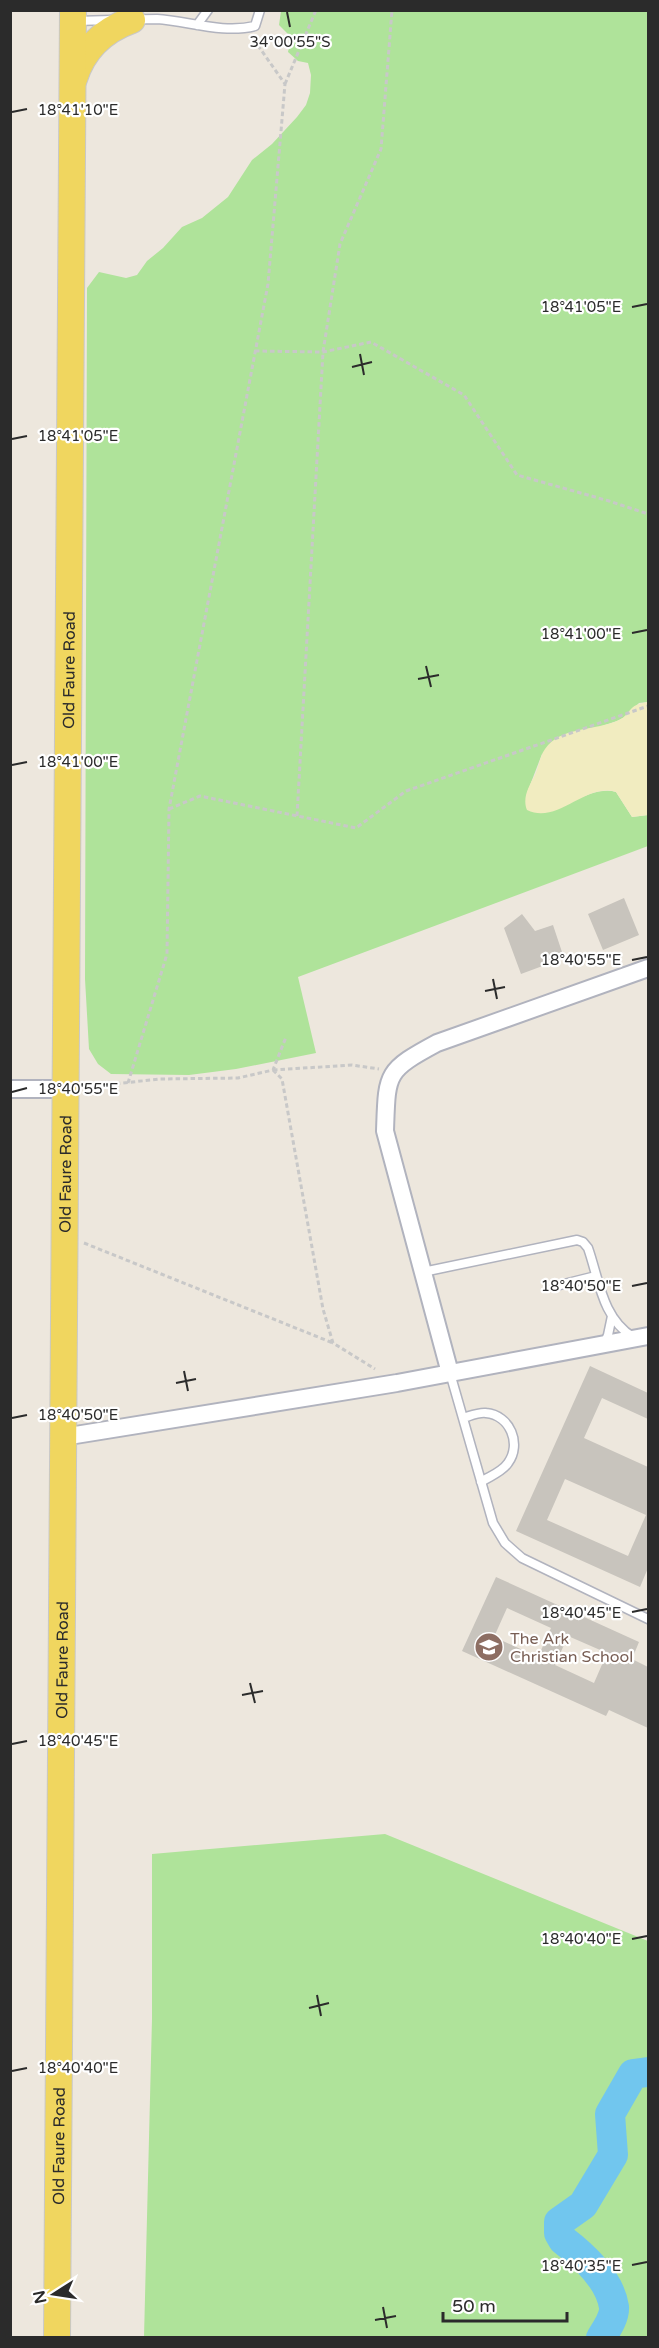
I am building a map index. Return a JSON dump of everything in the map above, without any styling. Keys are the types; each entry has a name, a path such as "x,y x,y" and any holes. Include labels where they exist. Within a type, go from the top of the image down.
{"main road":[{"name":"Old Faure Road","path":"57,2337 73,16"},
{"path":"72,90 75,76 88,50 108,31 116,17"}],"street":[{"path":"450,1373 386,1131 387,1092 393,1072 406,1059 437,1043 648,968"},
{"path":"10,1089 66,1089"},
{"path":"63,1437 397,1383 642,1337"}],"lane":[{"path":"197,25 208,10"},
{"path":"73,16 157,19 197,25 246,28 255,26 260,10"},
{"path":"423,1272 577,1240 583,1242 588,1248 612,1316 627,1333 642,1337"},
{"path":"556,1286 596,1276"},
{"path":"604,1344 612,1316"},
{"path":"450,1373 498,1534 513,1551 648,1619"},
{"path":"463,1418 482,1412 496,1415 506,1423 513,1434 514,1448 509,1462 504,1468 481,1482"}],"path":[{"path":"128,1083 167,954 169,808 268,284 285,84 316,10"},
{"path":"297,816 323,352 340,244 381,149 392,10"},
{"path":"246,28 285,84"},
{"path":"255,351 323,352 371,342 464,395 517,475 648,514"},
{"path":"169,808 200,796 356,828 406,791 648,706"},
{"path":"273,1070 286,1037"},
{"path":"66,1089 160,1079 238,1078 273,1070 352,1065 393,1072"},
{"path":"273,1070 282,1079 323,1309 333,1343"},
{"path":"65,1236 333,1343 397,1383"}],"green space":[{"path":"281,11 648,11 648,702 639,703 625,717 617,721 542,754 527,793 538,813 598,792 616,792 632,817 648,815 648,846 298,977 316,1053 236,1069 189,1075 111,1074 98,1064 89,1049 85,979 87,288 99,272 126,278 137,275 147,261 163,248 182,227 202,218 228,197 252,160 272,144 306,105 310,93 311,75 308,63 298,61 288,52 291,37 279,25"},
{"path":"385,1834 648,1941 648,2337 144,2337 152,2019 152,1854"}],"sand":[{"path":"648,702 648,815 632,817 616,792 605,791 583,797 550,812 538,813 527,810 525,801 527,792 543,752 552,742 569,733 619,720 636,705"}],"building":[{"path":"624,898 639,935 603,950 588,914"},
{"path":"522,914 535,931 553,925 564,958 521,974 504,928"},
{"path":"590,1366 648,1393 648,1419 602,1398 584,1438 648,1467 648,1568 640,1587 516,1531","holes":["565,1479 646,1515 628,1556 547,1520"]},
{"name":"The Ark Christian School","path":"496,1577 639,1642 632,1659 648,1667 648,1728 609,1710 606,1716 462,1651","holes":["507,1608 551,1628 538,1657 494,1637","568,1636 607,1653 594,1683 555,1665"]}],"waterway":[{"path":"601,2338 613,2315 612,2297 595,2269 563,2240 559,2233 559,2222 583,2205 613,2155 610,2114 633,2074 648,2072"}],"place":[{"name":"The Ark Christian School","path":"489,1647"}]}
